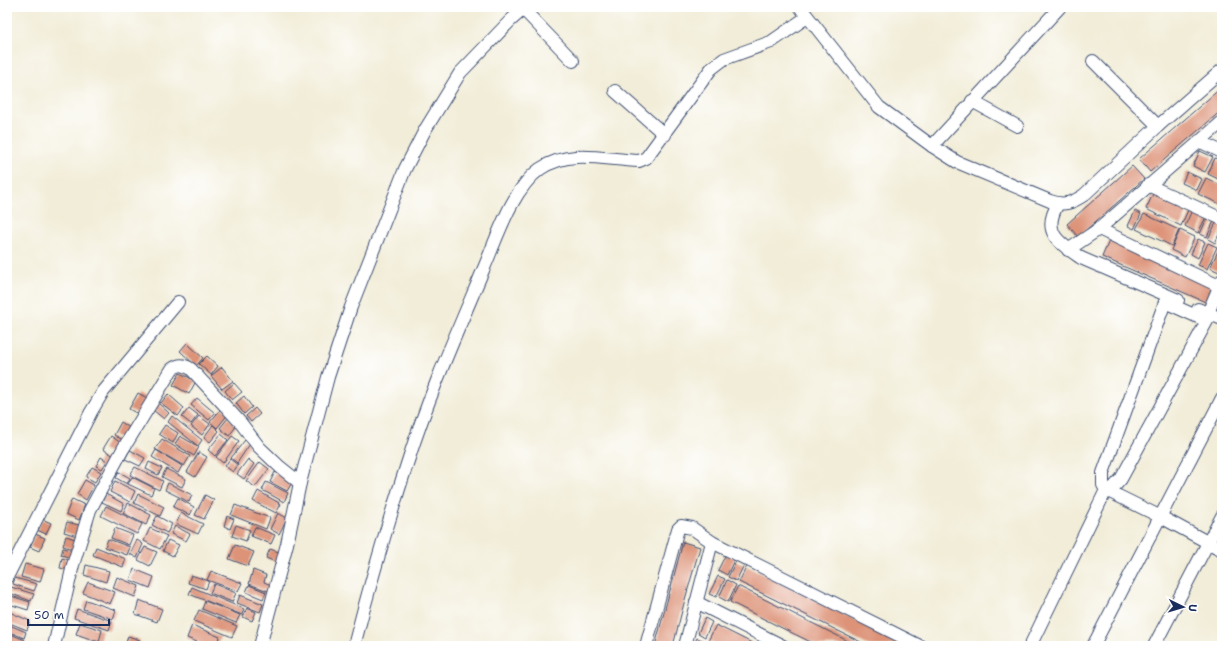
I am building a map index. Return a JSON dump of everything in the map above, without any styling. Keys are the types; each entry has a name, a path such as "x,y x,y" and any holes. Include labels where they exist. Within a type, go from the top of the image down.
{"street":[{"path":"800,7 879,107 932,146 957,162 1058,204 1070,203 1084,195 1158,126 1222,70"},
{"path":"932,146 1060,7"},
{"path":"260,646 287,544 300,482 328,377 351,306 405,169 425,130 460,73 474,56 525,8 573,61"},
{"path":"354,646 408,461 423,420 451,346 502,227 518,193 524,184 539,170 567,157 579,155 642,160 649,155 665,135 711,69 719,62 771,42 807,17"},
{"path":"1093,61 1158,126"},
{"path":"615,91 665,135"},
{"path":"972,101 1017,126"},
{"path":"1068,250 1099,229 1222,122"},
{"path":"1199,141 1222,152"},
{"path":"1148,185 1222,218"},
{"path":"1058,204 1051,220 1051,230 1055,238 1068,250 1081,258 1222,319"},
{"path":"1099,229 1221,283 1208,313"},
{"path":"7,577 91,412 104,392 178,302"},
{"path":"1030,646 1106,490 1113,488 1121,479 1207,321 1165,302 1103,473 1103,485 1106,490 1161,517 1222,550"},
{"path":"54,646 82,532 90,510 123,449 172,369 176,366 184,365 191,369 240,422 259,447 280,467 300,482"},
{"path":"1093,646 1222,398"},
{"path":"1154,646 1222,516"},
{"path":"646,646 679,527 686,526 692,528 712,542 920,646"},
{"path":"685,646 712,542"},
{"path":"696,602 783,646"}],"building":[{"path":"1222,87 1222,110 1150,172 1139,159"},
{"path":"1200,151 1213,157 1205,172 1193,166"},
{"path":"1215,158 1222,162 1222,181 1208,174"},
{"path":"1132,166 1144,179 1078,237 1067,224"},
{"path":"1187,172 1202,179 1197,190 1182,183"},
{"path":"1206,178 1222,186 1222,205 1198,194"},
{"path":"1153,194 1188,210 1181,226 1146,209"},
{"path":"1192,210 1206,217 1198,233 1185,226"},
{"path":"1135,211 1141,214 1134,229 1128,226"},
{"path":"1144,214 1179,230 1172,246 1136,229"},
{"path":"1207,218 1214,221 1207,237 1200,234"},
{"path":"1217,221 1222,223 1222,228 1215,243 1208,239"},
{"path":"1180,230 1195,237 1185,257 1171,250"},
{"path":"1198,239 1205,242 1198,258 1191,254"},
{"path":"1109,241 1217,288 1210,304 1102,257"},
{"path":"1208,243 1217,247 1207,269 1198,265"},
{"path":"1219,249 1222,250 1222,266 1219,272 1210,268"},
{"path":"187,343 203,358 196,366 180,351"},
{"path":"207,356 218,366 211,375 199,364"},
{"path":"222,367 233,381 222,389 211,376"},
{"path":"180,373 196,381 189,394 173,385"},
{"path":"234,383 242,392 232,400 225,391"},
{"path":"138,393 147,398 138,414 129,409"},
{"path":"168,394 184,408 178,416 161,403"},
{"path":"244,396 252,407 244,414 236,403"},
{"path":"197,398 215,413 209,420 191,405"},
{"path":"158,403 169,413 164,419 153,410"},
{"path":"189,408 198,415 191,424 182,417"},
{"path":"222,408 229,413 217,428 210,422"},
{"path":"255,408 260,414 251,422 246,416"},
{"path":"172,416 202,440 198,446 168,422"},
{"path":"199,416 210,424 202,435 191,426"},
{"path":"228,418 237,425 229,436 220,428"},
{"path":"121,422 130,428 123,440 114,435"},
{"path":"165,425 178,433 173,443 159,434"},
{"path":"213,425 219,431 210,442 204,437"},
{"path":"221,434 228,440 215,456 208,450"},
{"path":"111,436 121,443 114,456 103,449"},
{"path":"180,436 199,447 194,456 175,444"},
{"path":"232,436 239,441 223,463 216,457"},
{"path":"162,439 190,456 184,466 155,449"},
{"path":"245,440 250,444 237,463 231,458"},
{"path":"130,450 145,458 140,466 125,459"},
{"path":"156,450 182,466 178,473 152,457"},
{"path":"199,452 207,457 195,477 187,472"},
{"path":"101,457 107,461 102,469 96,466"},
{"path":"230,459 238,465 233,472 225,466"},
{"path":"248,459 254,464 244,479 237,474"},
{"path":"149,462 162,468 158,475 146,469"},
{"path":"260,462 269,469 255,487 246,481"},
{"path":"92,467 101,472 95,482 86,477"},
{"path":"135,467 163,481 159,490 130,475"},
{"path":"166,469 186,479 182,487 162,477"},
{"path":"119,472 130,478 127,484 116,478"},
{"path":"275,472 293,481 287,491 270,482"},
{"path":"132,477 154,488 151,495 128,484"},
{"path":"85,480 94,485 86,500 77,494"},
{"path":"115,481 135,491 130,502 110,492"},
{"path":"266,482 288,493 284,502 262,490"},
{"path":"168,483 192,495 189,502 165,490"},
{"path":"258,491 281,504 276,513 253,501"},
{"path":"106,494 124,504 121,511 102,502"},
{"path":"138,494 164,507 160,516 134,503"},
{"path":"205,495 214,500 204,519 195,515"},
{"path":"178,498 194,507 190,515 173,507"},
{"path":"72,499 85,505 79,520 66,514"},
{"path":"128,503 151,515 146,525 123,513"},
{"path":"235,505 270,518 266,529 231,515"},
{"path":"106,506 142,524 137,534 101,516"},
{"path":"181,513 203,524 198,534 176,524"},
{"path":"278,513 287,518 279,534 270,529"},
{"path":"157,516 172,524 167,533 152,525"},
{"path":"227,516 234,519 230,529 224,526"},
{"path":"42,519 51,523 46,534 37,530"},
{"path":"67,522 79,525 77,536 64,532"},
{"path":"236,525 250,530 246,541 232,536"},
{"path":"175,526 190,534 186,541 171,534"},
{"path":"255,527 275,535 271,544 251,536"},
{"path":"115,528 133,535 129,545 111,538"},
{"path":"150,528 167,536 160,549 144,541"},
{"path":"35,534 45,538 39,551 30,547"},
{"path":"66,536 78,540 75,550 63,546"},
{"path":"108,539 130,547 127,555 105,547"},
{"path":"137,540 143,544 137,558 130,554"},
{"path":"168,540 179,545 173,556 163,551"},
{"path":"683,542 700,547 673,646 655,646"},
{"path":"235,545 254,552 248,566 229,559"},
{"path":"96,547 126,559 123,567 93,555"},
{"path":"145,547 157,552 150,566 138,560"},
{"path":"63,548 73,551 72,558 61,555"},
{"path":"270,549 282,553 278,563 266,558"},
{"path":"726,554 735,558 727,575 718,570"},
{"path":"62,558 72,561 69,570 60,568"},
{"path":"736,561 744,565 736,581 728,577"},
{"path":"25,564 44,569 40,582 21,577"},
{"path":"86,565 109,571 106,582 84,575"},
{"path":"747,566 908,646 869,646 739,582"},
{"path":"134,569 154,577 150,588 130,580"},
{"path":"253,570 266,575 264,582 271,585 268,591 249,584"},
{"path":"211,571 242,583 238,591 207,580"},
{"path":"191,575 209,581 206,589 188,583"},
{"path":"718,576 725,579 716,597 709,594"},
{"path":"117,577 139,586 135,597 113,588"},
{"path":"15,578 37,584 34,591 13,584"},
{"path":"727,580 736,585 728,602 719,597"},
{"path":"88,582 115,592 110,604 83,593"},
{"path":"214,584 236,593 232,602 210,593"},
{"path":"249,585 266,592 263,599 246,592"},
{"path":"738,586 858,646 819,646 730,602"},
{"path":"11,587 34,594 31,601 9,593"},
{"path":"192,587 244,609 242,615 189,594"},
{"path":"240,595 263,604 260,612 237,603"},
{"path":"11,596 30,602 28,610 9,604"},
{"path":"86,600 116,610 113,619 83,609"},
{"path":"139,600 162,609 157,622 135,614"},
{"path":"205,601 240,615 236,623 202,609"},
{"path":"247,608 256,612 252,621 243,617"},
{"path":"77,609 112,621 109,630 74,618"},
{"path":"199,610 237,626 232,637 194,621"},
{"path":"7,611 30,621 27,630 7,622"},
{"path":"705,618 712,622 705,637 698,633"},
{"path":"80,623 102,630 99,642 76,634"},
{"path":"7,624 26,632 24,638 7,631"},
{"path":"192,625 220,637 217,646 207,646 187,638"},
{"path":"716,625 758,646 717,645 708,641"},
{"path":"8,633 25,640 22,646 17,646 7,642"},
{"path":"128,636 140,640 138,646 125,646"},
{"path":"697,638 706,642 704,646 693,646"}]}
